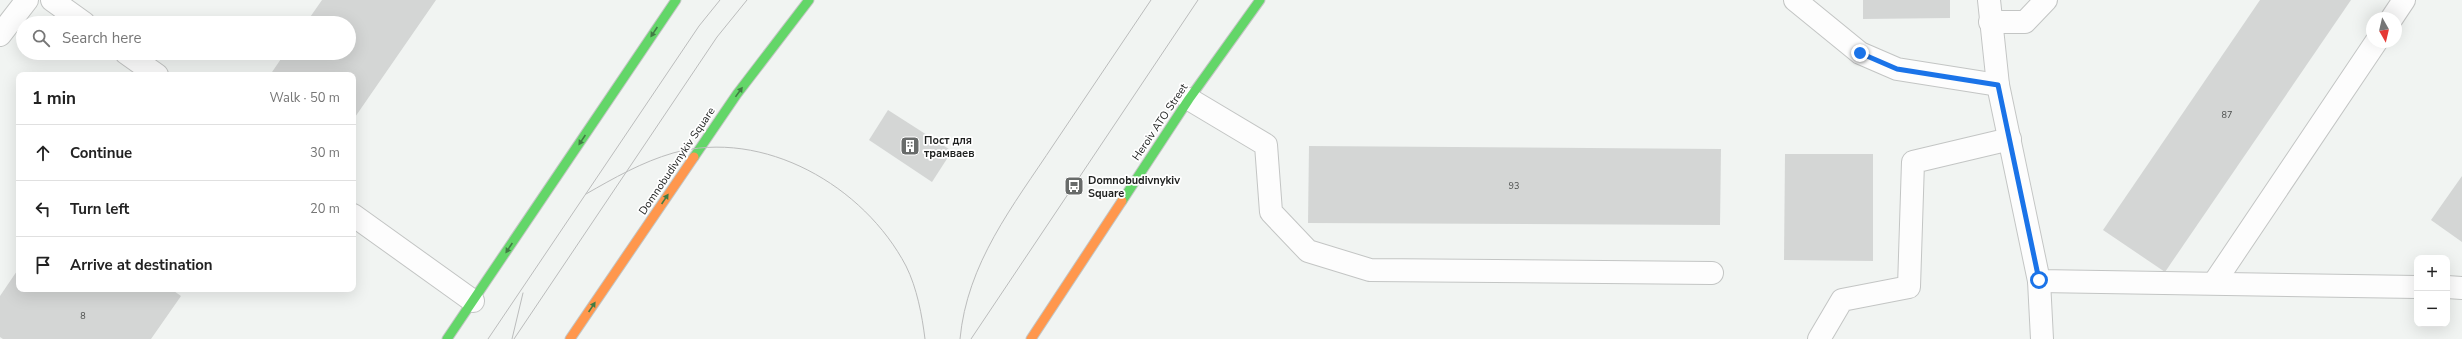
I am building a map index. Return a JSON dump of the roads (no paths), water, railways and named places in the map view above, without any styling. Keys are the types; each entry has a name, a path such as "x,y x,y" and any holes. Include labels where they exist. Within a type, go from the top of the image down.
{"main road":[{"path":"447,339 676,0"},
{"name":"Domnobudivnykiv Square","path":"570,339 737,94 809,0"},
{"name":"Heroiv ATO Street","path":"1031,339 1189,99 1260,0"}],"lane":[{"path":"0,35 27,0"},
{"path":"52,0 74,16"},
{"path":"1794,0 1860,53 1891,66 1998,85"},
{"path":"1989,0 1990,22 1998,85 2039,280 2042,339"},
{"path":"1990,22 2025,22 2046,0"},
{"path":"2396,12 2404,0"},
{"path":"2214,283 2372,48"},
{"path":"136,60 153,72"},
{"path":"1189,99 1266,145 1271,212 1308,251 1370,270 1712,272"},
{"path":"1819,339 1842,300 1909,287 1913,162 2010,139"},
{"path":"356,217 473,301"},
{"path":"2039,280 2414,287"},
{"path":"2450,287 2462,288"}],"tram line":[{"path":"488,339 699,26 720,0"},
{"path":"514,339 717,37 747,0"},
{"path":"960,339 964,311 972,285 994,236 1023,190 1151,0"},
{"path":"971,339 1198,0"},
{"path":"586,194 618,176 650,161 673,153 707,147 742,149 776,157 808,170 838,188 865,211 888,237 910,274 921,311 925,339"},
{"path":"512,339 523,293"}],"place":[{"name":"Пост для трамваев","path":"910,146"},
{"name":"Domnobudivnykiv Square","path":"1074,186"}]}
